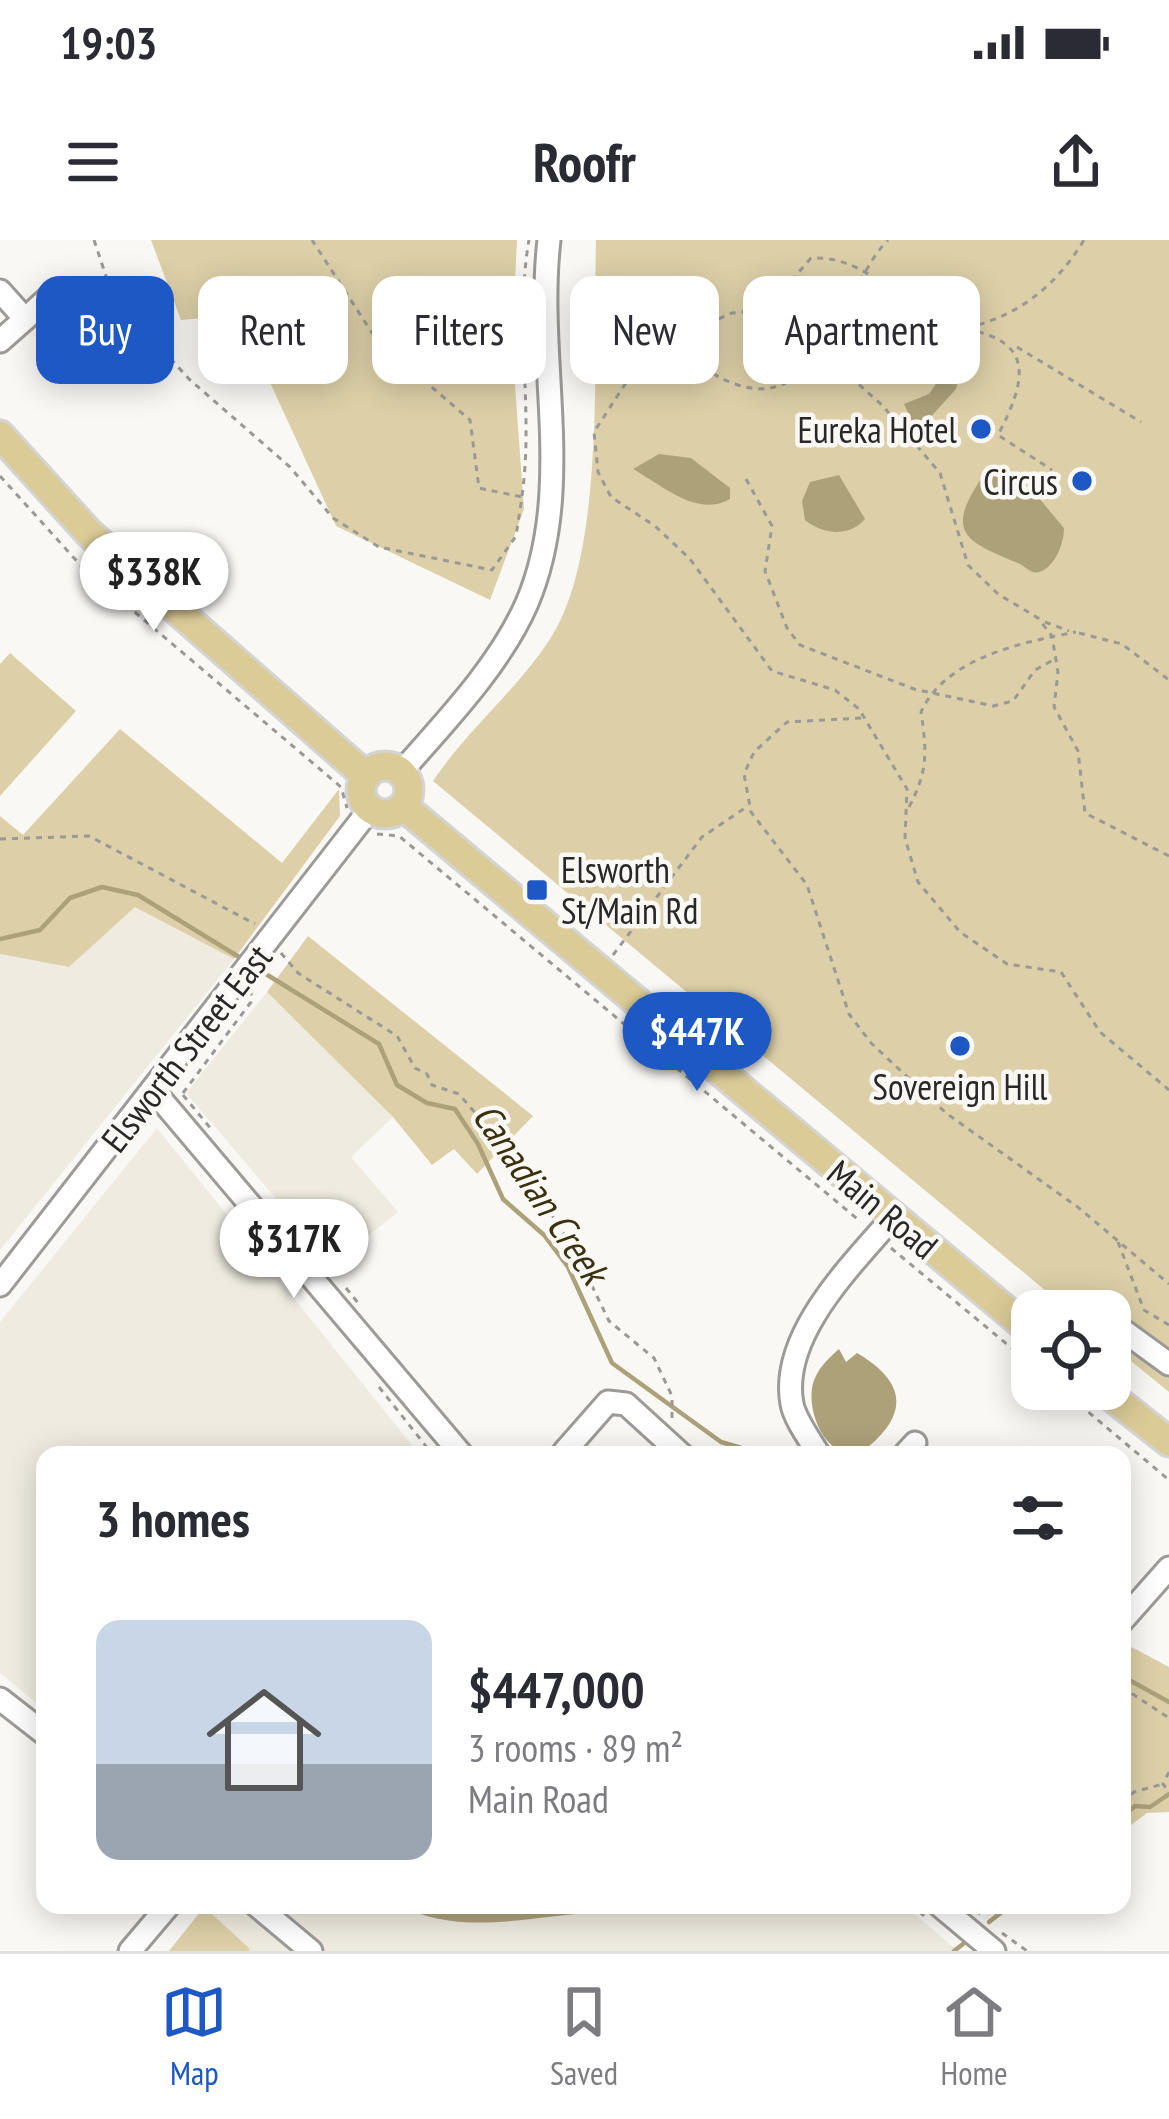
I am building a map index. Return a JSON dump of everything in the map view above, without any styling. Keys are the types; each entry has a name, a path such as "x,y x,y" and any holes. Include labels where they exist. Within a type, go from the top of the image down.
{"main road":[{"path":"0,435 89,533 366,776"},
{"path":"383,766 401,772 410,789 404,806 391,814 366,815 362,796 366,776 383,766"},
{"name":"Main Road","path":"404,806 600,970 885,1227 1011,1317"},
{"path":"1129,1410 1169,1442"}],"street":[{"path":"401,772 501,648 525,606 542,559 550,508 550,240"},
{"path":"0,291 26,319"},
{"path":"0,341 36,309"},
{"name":"Elsworth Street East","path":"0,1285 366,815"},
{"path":"153,1090 454,1446"},
{"path":"814,1446 792,1405 798,1355 814,1312 885,1227"},
{"path":"1131,1336 1169,1364"},
{"path":"568,1446 608,1402 626,1404 672,1446"},
{"path":"1131,1611 1169,1568"},
{"path":"0,1699 36,1727"},
{"path":"130,1951 161,1914"},
{"path":"267,1914 310,1951"},
{"path":"951,1914 994,1951"}],"path":[{"path":"94,240 112,294 189,379 290,466 333,518 379,547 492,570 516,536 527,459 523,350 529,240"},
{"path":"312,240 376,339 470,419 479,488 522,497"},
{"path":"860,276 888,240"},
{"path":"980,321 1037,297 1058,280 1084,240"},
{"path":"792,276 813,257 863,268 874,276"},
{"path":"797,271 797,276"},
{"path":"980,332 1005,339 1142,422"},
{"path":"1005,339 1017,352 1019,371 998,435 1052,470"},
{"path":"719,375 748,388 772,384"},
{"path":"626,384 594,432 598,472 611,497 655,526 709,580 772,671 836,690 865,718 904,783 905,838 918,882 960,932 1007,964 1061,972 1100,1032 1169,1090"},
{"path":"856,384 924,449 949,490 957,542 968,565 998,594 1038,618 1122,644 1169,680"},
{"path":"0,476 84,569 341,787 348,808 366,815 382,838 399,836 885,1227 1011,1345"},
{"path":"746,479 772,526 765,572 795,641 898,684 1004,706 1018,696 1035,670 1057,658"},
{"path":"1038,618 1053,639 1057,658 1054,707 1078,751 1084,813 1169,856"},
{"path":"908,809 927,770 930,747 922,712 935,692 990,654 1076,632"},
{"path":"865,718 782,724 746,766 748,807 804,878 836,982 861,1031 963,1126 1118,1240 1169,1284"},
{"path":"600,970 702,837 748,807"},
{"path":"0,838 89,836 258,926 290,967 398,1036 415,1068 428,1074 432,1085 459,1094 506,1145 577,1255 609,1321 654,1358 672,1396 672,1425"},
{"path":"172,1108 253,1000 254,993 240,980"},
{"path":"1118,1240 1144,1310 1169,1325"},
{"path":"369,1374 426,1446"},
{"path":"1086,1410 1129,1446"},
{"path":"1131,1448 1169,1480"},
{"path":"1131,1693 1169,1718"},
{"path":"1131,1794 1167,1788 1169,1772"}],"shaded area":[{"path":"151,240 517,240 515,276 372,276 372,384 515,384 524,509 490,600 336,526 271,384 348,384 348,276 198,276 198,319 181,320 174,301 174,276 164,276"},
{"name":"Sovereign Hill","path":"596,240 1169,240 1169,1392 1131,1361 1131,1290 1045,1290 433,781 537,658 568,602 589,503 595,384 719,384 719,276 596,276"},
{"path":"936,384 957,384 927,421 912,421 904,404 929,394"},
{"path":"659,454 691,458 730,488 730,499 718,504 692,502 633,469"},
{"path":"999,474 1038,497 1064,528 1056,557 1040,572 985,548 966,533 963,523 971,495 983,476"},
{"path":"839,475 865,519 852,529 828,531 805,520 802,501 810,482"},
{"path":"10,653 76,711 0,796 0,664"},
{"path":"120,729 282,863 339,789 340,816 234,959 135,907 69,967 0,954 0,816 23,835"},
{"path":"135,906 234,959 0,1250 0,954 69,967"},
{"path":"308,936 533,1116 477,1174 454,1149 432,1165 393,1117 267,992"},
{"path":"267,992 393,1117 351,1157 398,1212 332,1264 186,1093"},
{"path":"157,1128 413,1446 36,1446 36,1703 0,1673 0,1322"},
{"path":"839,1349 846,1362 857,1353 890,1382 895,1393 894,1416 868,1446 834,1446 823,1435 812,1399 822,1366"},
{"path":"1131,1647 1169,1667 1169,1812 1147,1813 1131,1825"},
{"path":"198,1914 212,1914 250,1951 169,1951"},
{"path":"211,1914 915,1914 958,1951 250,1951"},
{"path":"421,1914 580,1914 473,1923"}],"waterway":[{"name":"Canadian Creek","path":"0,939 40,930 70,898 102,887 138,895 239,957"},
{"name":"Canadian Creek","path":"261,971 379,1044 397,1085 427,1103 455,1109 478,1144 503,1199 544,1235 568,1267 612,1363 721,1442 735,1446"},
{"name":"Canadian Creek","path":"1131,1681 1169,1702"},
{"path":"1131,1809 1150,1807 1169,1794"},
{"path":"989,1922 999,1914"},
{"path":"954,1951 963,1944"}],"place":[{"name":"Eureka Hotel","path":"981,429"},
{"name":"Circus","path":"1082,481"},
{"name":"Elsworth St/Main Rd","path":"537,890"},
{"name":"Sovereign Hill","path":"960,1046"}]}
